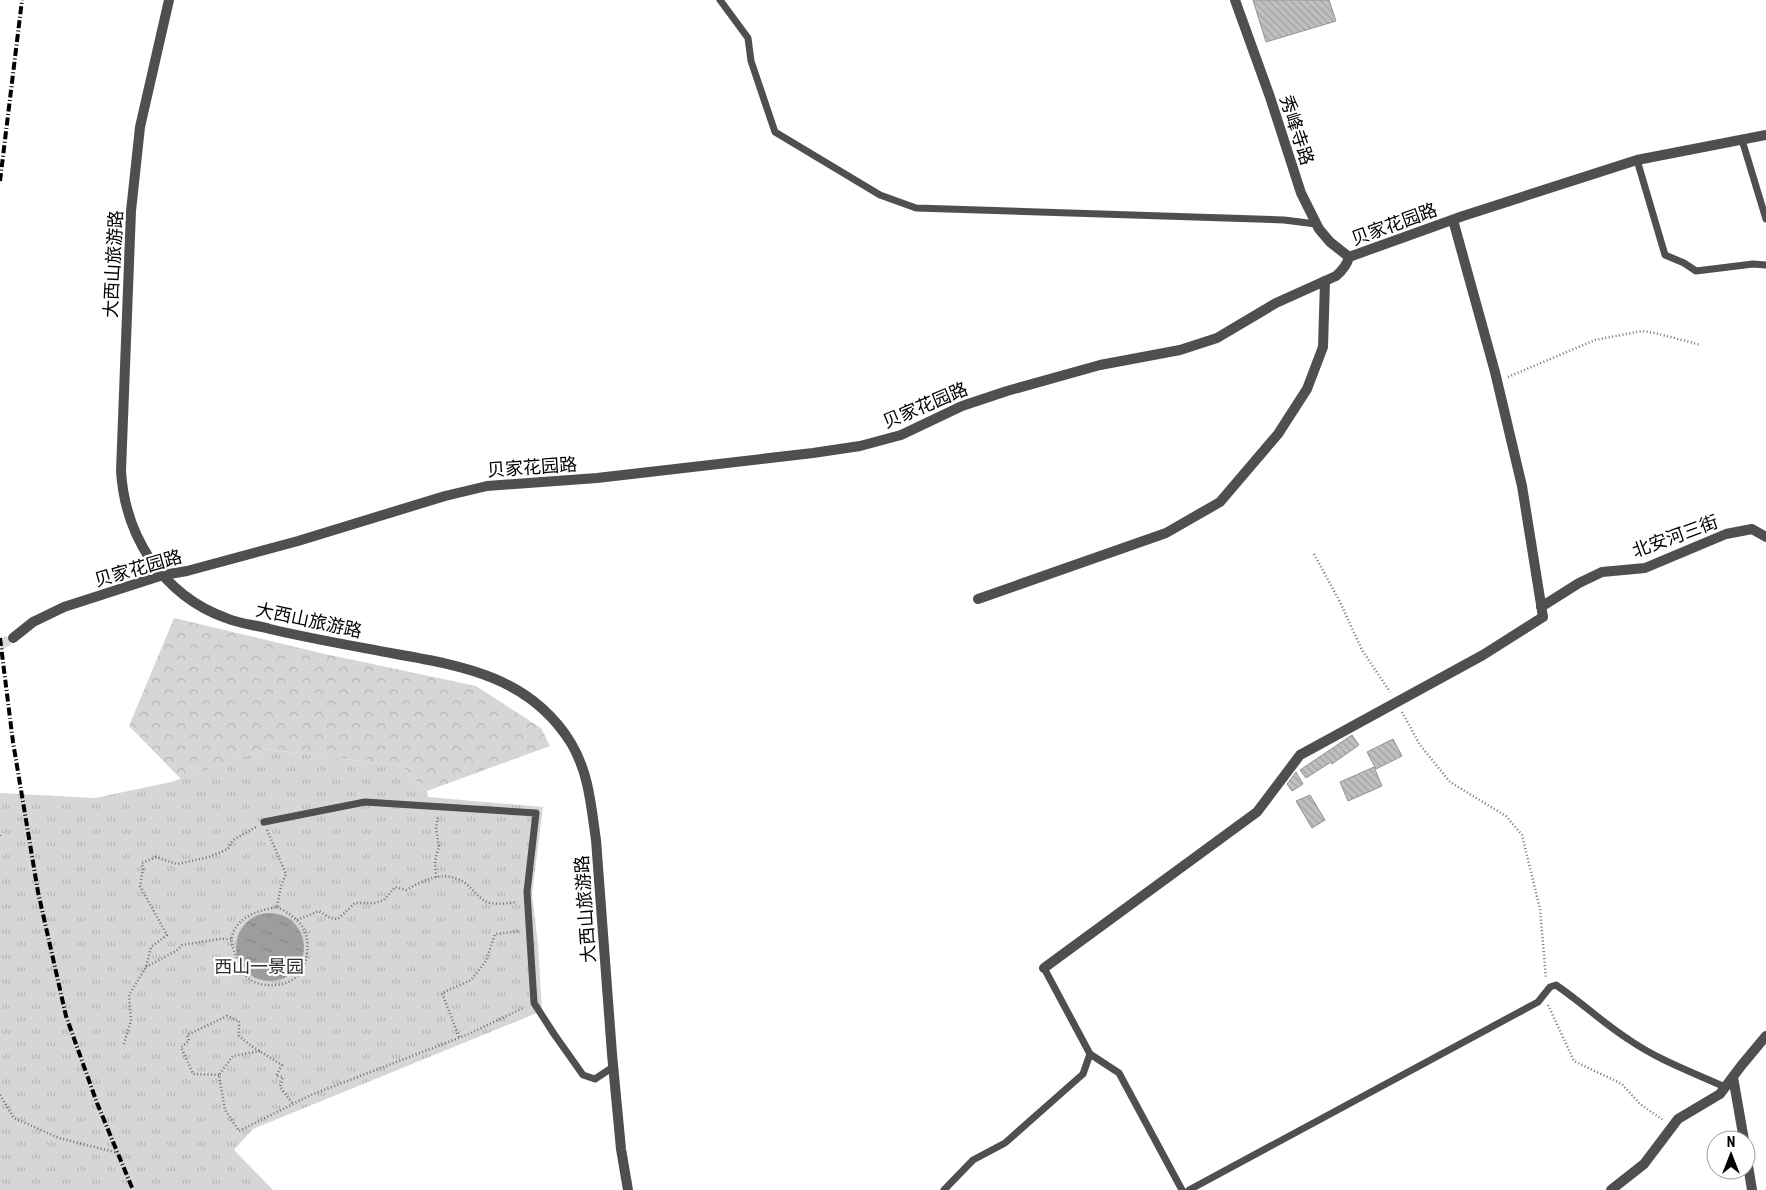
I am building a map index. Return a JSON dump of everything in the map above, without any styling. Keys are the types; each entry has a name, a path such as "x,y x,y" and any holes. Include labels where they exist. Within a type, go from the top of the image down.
{"street":[{"name":"大西山旅游路","path":"169,0 144,106 134,177 129,246 121,449 122,490 132,526 142,548 175,590 227,619 291,634 470,669 514,687 529,697 558,725 579,757 590,790 596,840 613,1067 621,1149 628,1190"},
{"name":"秀峰寺路","path":"1235,0 1301,194 1316,224 1330,242 1349,257"},
{"name":"贝家花园路","path":"13,638 33,622 64,607 162,575 187,571 303,539 446,496 487,486 606,478 813,453 901,436 962,406 1000,393 1100,365 1180,350 1217,338 1276,303 1336,276 1342,270 1349,257 1453,220 1637,160 1766,135"},
{"path":"1044,968 1256,812 1300,755 1483,654 1543,617 1522,486 1497,382 1453,220"},
{"path":"978,599 1166,533 1220,502 1278,434 1307,389 1322,347 1325,281"},
{"name":"北安河三街","path":"1541,607 1579,583 1602,572 1645,568 1726,534 1752,529 1766,538"},
{"path":"1611,1190 1644,1164 1678,1119 1720,1094 1766,1036"},
{"path":"1733,1077 1742,1130"}],"lane":[{"path":"720,0 748,38 751,62 775,132 880,195 916,208 1284,220 1316,224"},
{"path":"1742,140 1766,219"},
{"path":"1637,160 1665,255 1696,271 1753,264 1766,266"},
{"path":"264,822 365,802 536,813 527,892 534,1003 583,1075 595,1079 613,1067"},
{"path":"1044,968 1090,1054 1119,1073 1182,1190"},
{"path":"1189,1190 1538,1002 1550,986 1556,985 1627,1039 1664,1061 1725,1087"},
{"path":"944,1190 974,1160 1005,1143 1083,1074 1090,1054"}],"path":[{"path":"1497,382 1595,340 1642,331 1701,345"},
{"path":"1314,554 1340,602 1362,650 1397,702 1420,745 1450,782 1506,816 1522,835 1540,909 1547,990"},
{"path":"436,876 435,861 439,846 436,828 440,807"},
{"path":"124,1044 131,1020 129,994 146,966 151,947 167,935 140,886 143,869 142,862 156,857 177,864 210,857 228,848 233,840 264,822 286,874 281,886 278,907"},
{"path":"297,920 319,911 330,918 338,918 355,903 375,903 384,900 395,887 406,890 436,876 444,875 463,882 485,901 491,903 528,902"},
{"path":"278,907 291,914 302,926 308,941 306,963 295,978 275,986 257,984 246,976 232,948 233,933 242,920 256,911 278,907"},
{"path":"459,1038 442,993 471,980 486,961 495,934 529,930"},
{"path":"146,966 176,951 182,945 232,939"},
{"path":"1538,1002 1546,1002 1574,1061 1622,1084 1640,1104 1672,1126"},
{"path":"260,1052 233,1056 219,1075 225,1110 239,1131 311,1095 459,1038 534,1003"},
{"path":"219,1075 193,1074 181,1047 189,1041 187,1035 227,1016 239,1021 240,1036 250,1045 282,1065 276,1076 283,1077 280,1087 293,1104"},
{"path":"0,1095 14,1118 59,1138 118,1152"}],"green space":[{"path":"174,618 325,654 476,686 541,728 550,746 427,791 401,766 266,749 181,779 129,726"},
{"name":"西山一景园","path":"266,749 401,766 427,791 428,797 543,807 532,894 538,944 542,1011 253,1129 234,1150 273,1190 0,1190 0,793 95,798 171,782"}],"water":[{"path":"270,913 283,916 294,923 301,934 304,947 301,960 294,971 283,978 270,981 257,978 246,971 239,960 236,947 239,934 246,923 257,916"}],"building":[{"path":"1253,0 1329,0 1336,21 1266,42"},
{"path":"1352,735 1359,745 1332,764 1331,762 1306,778 1300,770"},
{"path":"1393,739 1402,756 1376,769 1367,752"},
{"path":"1374,767 1382,786 1348,801 1340,782"},
{"path":"1296,772 1303,784 1292,791 1287,784"},
{"path":"1310,795 1325,820 1312,828 1296,801"}],"tunnel":[{"path":"0,645 13,638"}],"railway":[{"path":"0,181 22,0"},
{"path":"0,638 13,742 38,892 66,1016 97,1103 133,1190"}]}
